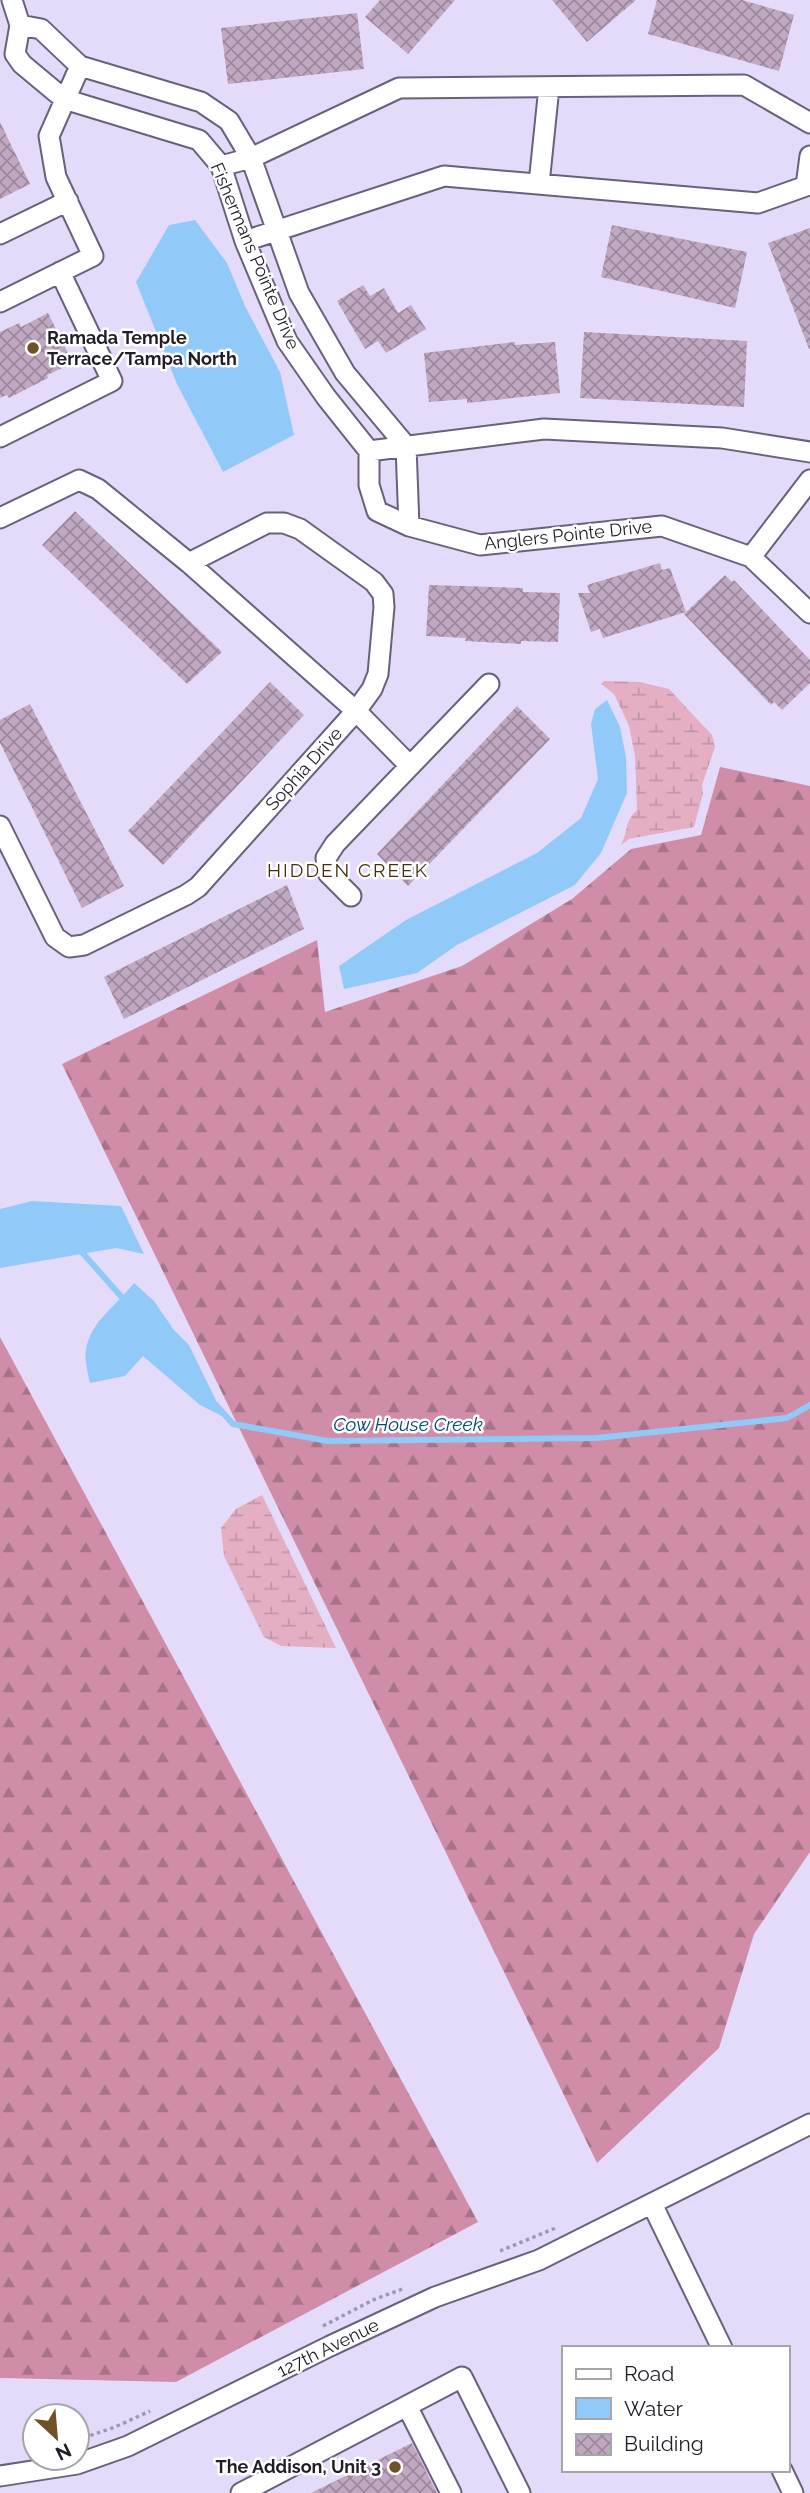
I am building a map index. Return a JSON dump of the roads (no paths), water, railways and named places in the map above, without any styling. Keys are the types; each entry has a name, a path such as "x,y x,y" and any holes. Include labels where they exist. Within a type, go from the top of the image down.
{"street":[{"name":"Fishermans Pointe Drive","path":"12,0 20,25 16,54 22,64 64,99 200,141 221,166 245,241 287,341 369,451"},
{"name":"Fishermans Pointe Drive","path":"20,25 41,29 80,66 201,102 229,121 251,158 299,293 345,373 406,446"},
{"path":"0,302 93,256 56,177 49,136 80,66"},
{"name":"Fishermans Pointe Drive","path":"251,158 399,88 744,85 810,124"},
{"path":"539,184 549,87"},
{"name":"Fishermans Pointe Drive","path":"276,230 444,176 758,203 806,186 810,156"},
{"path":"221,166 251,158"},
{"path":"0,234 68,201"},
{"path":"245,241 276,230"},
{"path":"0,437 112,381 60,272"},
{"path":"321,390 345,373"},
{"path":"406,446 409,526 377,511 369,485 369,451 406,446 544,429 722,438 810,452"},
{"name":"Sophia Drive","path":"0,518 79,480 98,489 189,564 356,711 198,887 84,945 69,947 55,937 0,826"},
{"path":"751,557 810,480"},
{"path":"189,564 267,523 284,523 300,529 374,582 383,594 384,607 378,674 372,690 356,711 410,766"},
{"name":"Anglers Pointe Drive","path":"409,526 480,545 663,526 751,557 810,613"},
{"path":"351,896 328,873 326,858 335,844 489,684"},
{"name":"127th Avenue","path":"0,2476 77,2464 128,2446 435,2297 539,2260 810,2124"},
{"path":"652,2204 721,2346"},
{"path":"240,2493 462,2377 520,2493"},
{"path":"407,2406 451,2493"},
{"path":"783,2472 793,2493"}],"water":[{"path":"195,220 227,263 245,306 280,372 294,435 223,472 177,384 136,282 169,225"},
{"path":"607,700 620,727 626,757 627,793 601,853 575,885 457,945 417,973 344,989 339,966 406,920 537,853 581,818 598,779 591,724 595,709"},
{"path":"32,1201 121,1206 144,1254 116,1248 0,1268 0,1209"},
{"path":"134,1283 154,1301 174,1330 189,1345 224,1417 200,1405 143,1356 125,1376 90,1383 86,1366 89,1339 99,1322"}],"waterway":[{"name":"Cow House Creek","path":"80,1250 126,1302"},
{"name":"Cow House Creek","path":"216,1405 233,1424 328,1441 597,1438 787,1418 810,1405"}],"place":[{"name":"Ramada Temple Terrace/Tampa North","path":"33,348"},
{"name":"The Addison, Unit 3","path":"395,2467"}],"district":[{"name":"HIDDEN CREEK","path":"348,870"}]}
